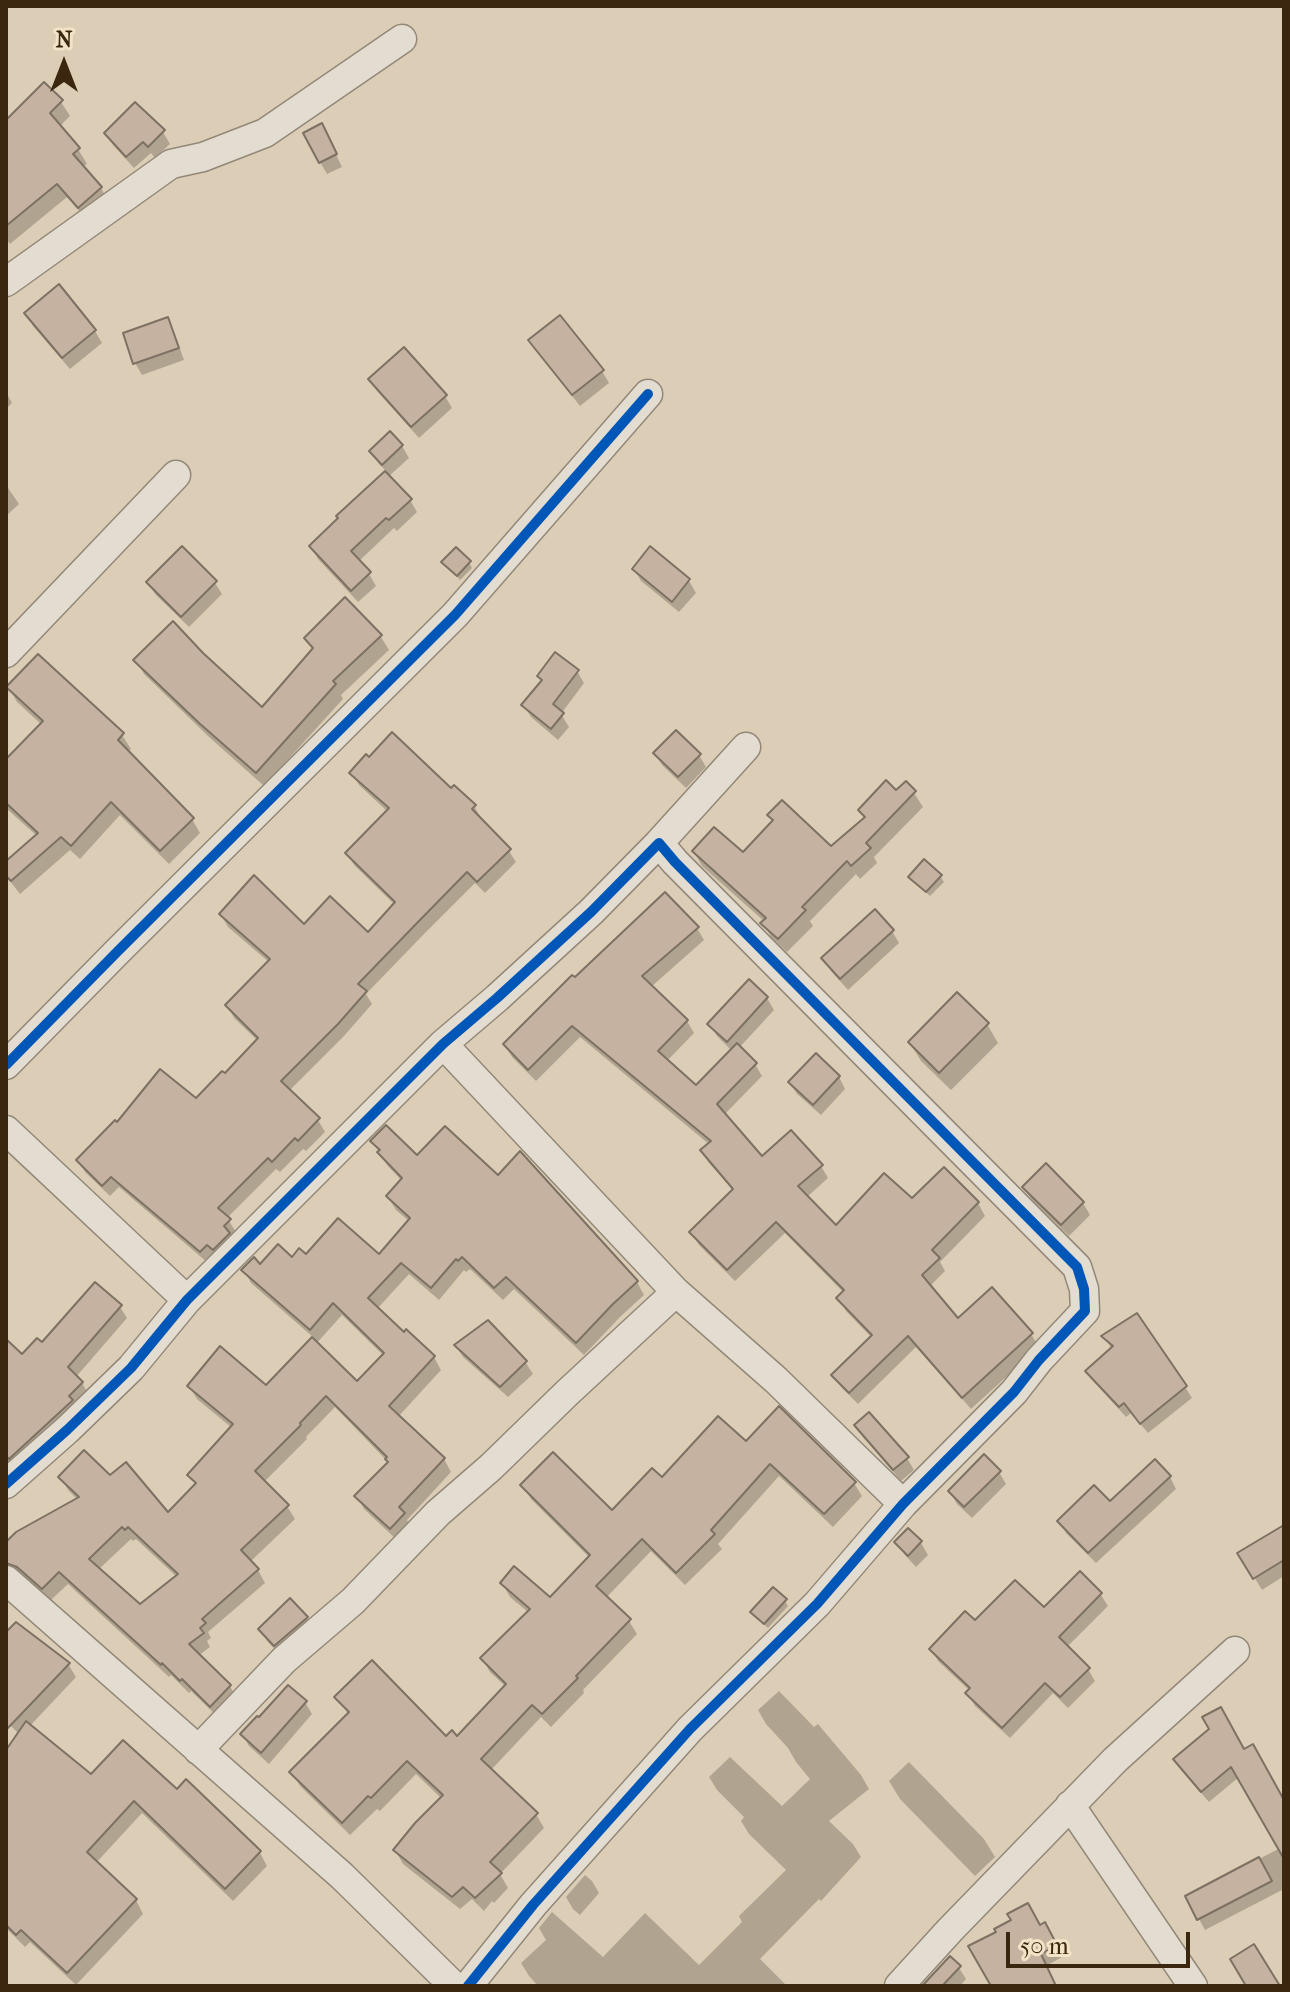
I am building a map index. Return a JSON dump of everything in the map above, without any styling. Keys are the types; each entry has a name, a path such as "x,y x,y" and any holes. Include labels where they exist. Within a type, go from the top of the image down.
{"street":[{"path":"6,282 171,164 203,157 265,133 402,39"},
{"path":"6,1065 455,615 648,394"},
{"path":"6,653 176,475"},
{"path":"6,1484 131,1368 187,1300 443,1044 579,922 659,843 746,747"},
{"path":"468,1986 533,1905 690,1729 817,1604 903,1504 1014,1392 1085,1311 1084,1289 1077,1267 880,1071 659,843"},
{"path":"443,1044 676,1292 776,1380 903,1504"},
{"path":"6,1130 187,1300"},
{"path":"198,1750 284,1660 353,1601 438,1513 676,1292"},
{"path":"6,1580 342,1876 454,1986"},
{"path":"899,1986 1115,1760 1235,1651"},
{"path":"1070,1805 1193,1986"}],"building":[{"path":"44,82 63,100 50,113 80,148 73,154 102,187 78,208 57,184 6,226 6,120"},
{"path":"135,102 165,130 148,147 143,142 126,157 104,133"},
{"path":"322,123 337,154 319,163 303,133"},
{"path":"59,284 96,330 62,358 24,313"},
{"path":"560,315 604,370 572,395 528,340"},
{"path":"168,317 179,348 133,364 123,333"},
{"path":"404,347 447,395 411,427 368,379"},
{"path":"390,431 403,445 382,465 369,451"},
{"path":"385,471 412,499 389,520 386,518 351,551 371,572 351,591 309,546"},
{"path":"182,546 217,581 181,617 146,582"},
{"path":"650,546 690,579 672,602 632,569"},
{"path":"456,547 471,561 457,576 441,562"},
{"path":"345,597 382,635 333,681 336,684 256,773 133,660 173,621 262,707 313,648 304,638"},
{"path":"555,652 579,670 553,704 564,713 551,729 521,705 542,680 537,676"},
{"path":"38,654 124,733 118,740 194,818 160,851 111,802 71,846 61,837 11,881 6,876 6,861 38,833 6,803 6,759 43,721 6,687"},
{"path":"676,730 701,754 678,777 653,753"},
{"path":"392,732 451,788 454,785 476,805 472,809 511,849 477,882 467,872 358,984 367,991 281,1081 320,1118 272,1162 268,1158 218,1208 231,1219 224,1226 230,1233 213,1250 207,1245 200,1252 111,1177 102,1186 76,1160 115,1120 117,1122 160,1069 196,1098 258,1038 225,1005 270,959 219,914 254,875 304,924 330,896 368,932 395,902 345,853 389,808 349,773"},
{"path":"886,780 896,790 906,781 916,791 866,843 871,848 851,866 847,861 802,907 806,910 778,939 760,923 766,918 692,851 714,827 743,852 773,820 767,815 782,800 831,846 865,817 858,810"},
{"path":"924,859 942,875 926,892 908,877"},
{"path":"665,892 699,927 642,976 688,1020 658,1051 696,1085 737,1043 757,1063 717,1104 762,1156 791,1130 823,1165 798,1186 836,1225 884,1173 912,1198 944,1167 979,1202 932,1250 940,1258 922,1275 958,1318 992,1287 1033,1333 962,1398 908,1336 849,1393 831,1375 872,1335 836,1298 844,1290 776,1222 727,1270 689,1232 733,1189 700,1150 711,1141 572,1026 528,1070 503,1044 572,975 575,977"},
{"path":"875,909 894,930 840,979 821,958"},
{"path":"749,979 768,997 727,1042 707,1024"},
{"path":"957,992 989,1023 939,1073 908,1042"},
{"path":"816,1053 840,1076 813,1105 788,1082"},
{"path":"386,1125 417,1155 445,1126 498,1175 520,1151 638,1281 576,1343 506,1277 494,1288 462,1257 458,1261 456,1259 431,1288 401,1263 368,1298 435,1356 389,1406 445,1458 399,1507 405,1513 390,1529 354,1496 388,1462 387,1457 326,1396 300,1423 255,1471 289,1505 241,1550 259,1569 202,1619 206,1623 200,1628 204,1633 189,1644 231,1685 210,1707 59,1572 42,1589 17,1567 6,1563 6,1542 16,1532 79,1497 58,1477 84,1450 110,1475 126,1462 168,1512 196,1483 187,1475 233,1424 187,1386 220,1346 266,1385 312,1337 357,1381 384,1353 333,1303 310,1330 241,1270 254,1257 260,1264 278,1244 292,1257 299,1248 306,1254 338,1218 379,1254 410,1218 386,1196 402,1178 370,1141","holes":["122,1527 125,1530 128,1527 178,1574 140,1604 89,1559"]},
{"path":"1046,1163 1084,1202 1061,1225 1022,1187"},
{"path":"95,1282 122,1305 68,1367 83,1382 69,1396 73,1400 9,1459 6,1456 6,1339 22,1354 37,1338 42,1342"},
{"path":"1137,1313 1187,1386 1140,1424 1124,1403 1119,1407 1085,1371 1113,1346 1101,1336"},
{"path":"488,1320 527,1361 500,1387 454,1345"},
{"path":"779,1406 856,1482 824,1514 770,1464 711,1530 715,1534 676,1573 642,1539 596,1586 631,1619 542,1714 532,1705 481,1759 538,1813 490,1862 502,1873 475,1898 463,1887 452,1897 393,1850 443,1795 407,1761 342,1823 289,1772 349,1712 334,1697 372,1660 446,1736 452,1730 457,1736 506,1684 480,1658 530,1609 500,1583 514,1566 550,1597 590,1555 520,1485 553,1452 612,1510 652,1468 662,1477 718,1416 746,1441"},
{"path":"869,1412 909,1457 893,1470 854,1425"},
{"path":"984,1454 1001,1471 964,1507 948,1491"},
{"path":"1155,1459 1171,1476 1088,1553 1057,1521 1094,1485 1110,1501"},
{"path":"1284,1525 1284,1560 1253,1579 1237,1553"},
{"path":"908,1528 922,1541 908,1556 894,1542"},
{"path":"1080,1571 1102,1593 1059,1637 1090,1668 1060,1697 1045,1683 1002,1728 965,1693 970,1688 929,1649 965,1611 975,1620 1015,1580 1044,1607"},
{"path":"773,1587 787,1599 764,1624 750,1612"},
{"path":"290,1598 308,1617 274,1646 258,1629"},
{"path":"16,1622 70,1663 6,1730 6,1632"},
{"path":"288,1685 307,1701 261,1753 240,1734"},
{"path":"1221,1707 1244,1749 1253,1744 1284,1800 1284,1859 1231,1767 1201,1792 1173,1759 1209,1729 1202,1717"},
{"path":"26,1721 91,1774 123,1740 177,1789 186,1779 261,1851 225,1889 134,1801 87,1852 137,1899 67,1973 21,1930 16,1935 6,1925 6,1750"},
{"path":"1259,1857 1272,1881 1197,1920 1185,1896"},
{"path":"1028,1903 1040,1925 1045,1922 1057,1945 1041,1954 1056,1986 991,1986 968,1946 996,1932 994,1929 1011,1920 1007,1914"},
{"path":"1254,1944 1280,1986 1246,1986 1230,1959"},
{"path":"950,1956 961,1966 942,1986 922,1986"}],"cycle path":[{"path":"6,1065 455,615 648,394"},
{"path":"6,1484 131,1368 187,1300 443,1044 591,912 659,843 1077,1267 1084,1289 1085,1311 1014,1392 903,1504 817,1604 690,1729 533,1905 468,1986"}]}
